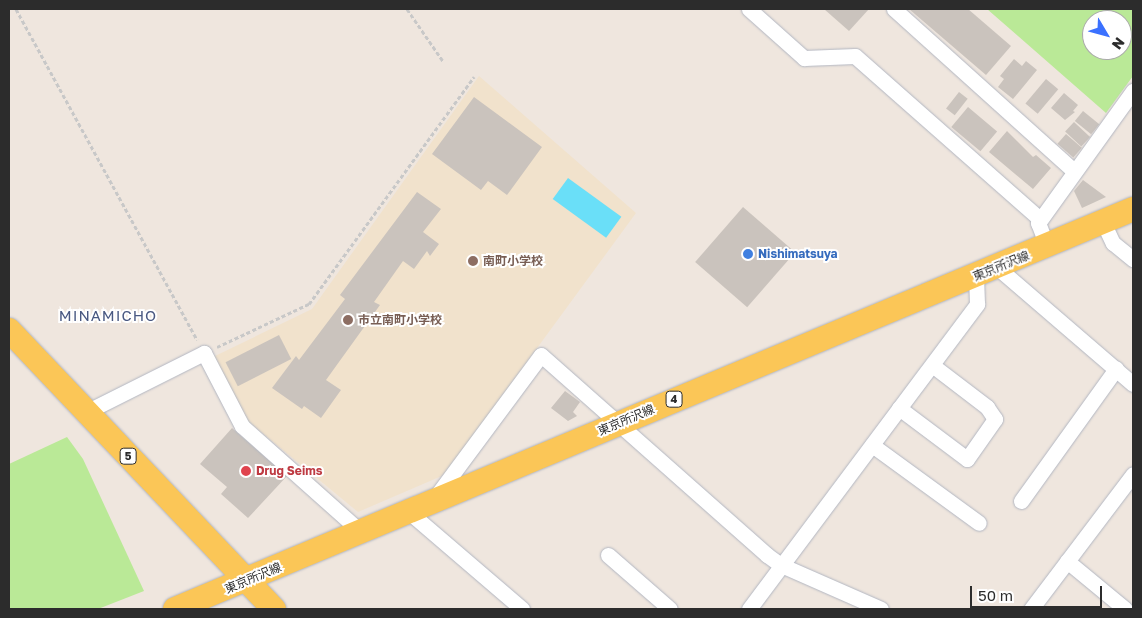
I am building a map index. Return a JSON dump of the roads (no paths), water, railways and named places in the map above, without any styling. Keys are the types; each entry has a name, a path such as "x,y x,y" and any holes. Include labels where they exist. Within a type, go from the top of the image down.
{"main road":[{"name":"東京所沢線","path":"175,609 248,581 825,336 987,272 1133,209"},
{"name":"5","path":"9,330 274,609"}],"street":[{"path":"749,9 804,58 856,56 1040,219"},
{"path":"894,9 1074,171"},
{"path":"1048,246 1038,222 1133,91"},
{"path":"1103,222 1113,243 1133,259"},
{"path":"749,609 977,304 987,272 1116,369 1133,384"},
{"path":"86,412 204,352 242,426 361,532"},
{"path":"431,503 541,355 617,424 781,565 882,609"},
{"path":"899,408 967,459 996,419 986,407 932,365"},
{"path":"1021,501 1116,369"},
{"path":"872,444 979,523"},
{"path":"1031,609 1133,474"},
{"path":"409,512 522,609"},
{"path":"608,555 670,609"},
{"path":"1067,561 1125,609"}],"water":[{"path":"568,178 621,217 606,238 553,199"}],"place":[{"name":"Nishimatsuya","path":"748,254"},
{"name":"南町小学校","path":"473,261"},
{"name":"市立南町小学校","path":"348,320"},
{"name":"Drug Seims","path":"246,471"}],"district":[{"name":"MINAMICHO","path":"108,316"}]}
